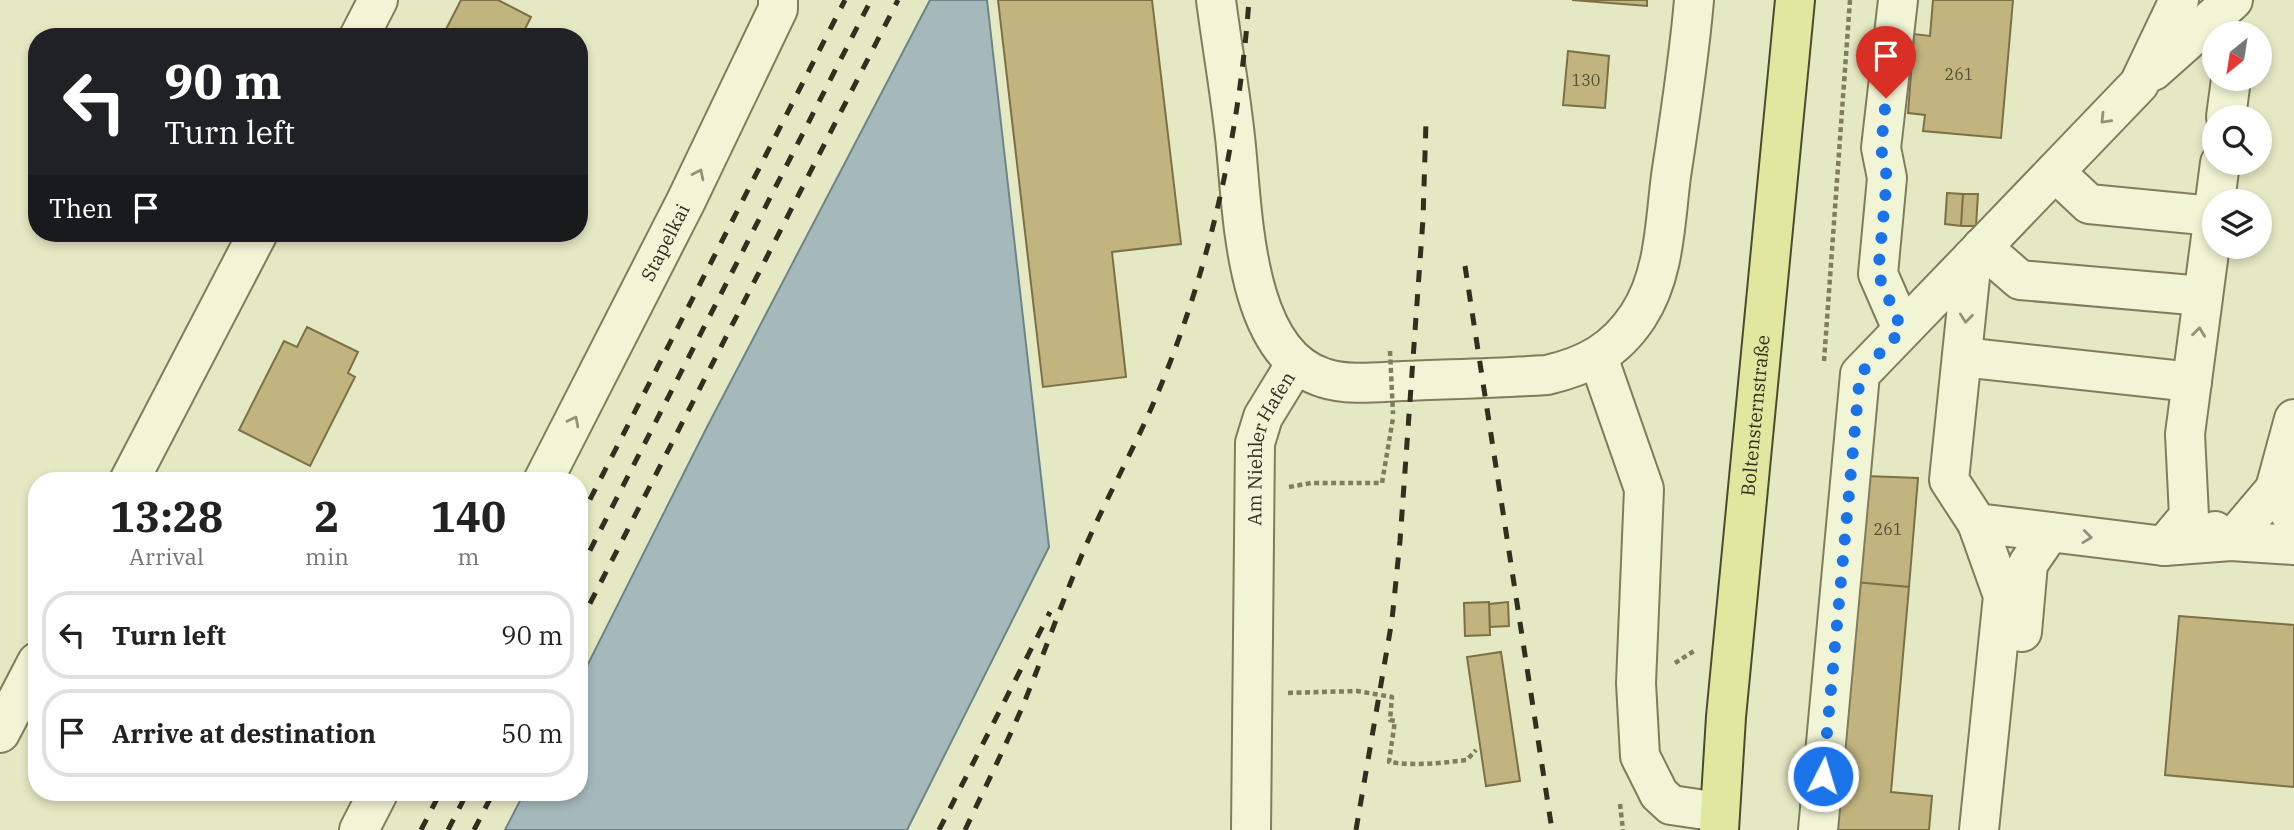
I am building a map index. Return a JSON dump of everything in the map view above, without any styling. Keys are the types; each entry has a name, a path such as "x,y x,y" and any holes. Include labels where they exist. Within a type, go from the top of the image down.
{"main road":[{"name":"Boltensternstraße","path":"1719,821 1727,704 1795,0"}],"street":[{"path":"364,28 378,0"},
{"name":"Stapelkai","path":"548,472 686,201 778,9 778,0"},
{"name":"Am Niehler Hafen","path":"1216,0 1252,282 1271,330 1296,363 1264,417 1255,443 1251,830"},
{"path":"1296,363 1320,377 1334,381 1379,382 1546,375 1573,369 1598,357 1620,339 1639,315 1655,279 1664,237 1694,0"},
{"path":"1898,0 1881,148 1887,178 1878,274 1902,330"},
{"path":"2139,84 2179,0"},
{"path":"1818,830 1860,374 2139,84 2233,0"},
{"path":"2238,21 2241,0"},
{"path":"2054,172 2089,204 2202,214"},
{"path":"134,472 253,242"},
{"path":"1977,253 2020,280 2203,296"},
{"path":"1977,253 1962,357 1949,480 1977,523 2003,596 1997,822"},
{"path":"2164,547 2189,516 2185,434 2208,259"},
{"path":"1598,357 1644,489 1636,683 1640,756 1659,794 1671,805 1719,821"},
{"path":"1962,357 2192,382"},
{"path":"2231,541 2285,504 2294,419"},
{"path":"2189,516 2231,541"},
{"path":"1977,523 2164,547 2231,541 2294,545"},
{"path":"1997,822 2028,564 2049,532"},
{"path":"0,733 28,679"},
{"path":"359,830 374,801"}],"path":[{"path":"1323,482 1382,483 1393,414 1390,351"},
{"path":"1320,691 1357,691 1392,697 1390,720 1395,721 1389,762 1404,765 1467,760 1476,750"}],"shaded area":[{"path":"930,0 987,0 1049,547 907,830 505,830 520,801 588,801 588,664 707,427"}],"building":[{"path":"461,0 498,0 531,17 526,28 447,28"},
{"path":"998,0 1152,0 1181,244 1112,252 1126,377 1043,387"},
{"path":"1572,0 1647,0 1647,6"},
{"path":"1933,0 2013,0 2001,138 1923,131 1925,115 1908,113 1914,34 1930,36"},
{"path":"1568,51 1609,56 1605,108 1563,105"},
{"path":"1947,193 1963,194 1961,226 1945,224"},
{"path":"1963,194 1978,194 1976,226 1961,226"},
{"path":"307,327 358,352 348,373 355,377 310,466 239,430 284,341 297,347"},
{"path":"1866,476 1918,478 1909,587 1855,582"},
{"path":"1855,582 1909,587 1891,792 1932,796 1929,830 1832,830"},
{"path":"1489,602 1490,635 1465,636 1464,603"},
{"path":"1508,602 1509,626 1490,627 1489,604"},
{"path":"2179,616 2294,625 2294,787 2165,775"},
{"path":"1501,652 1520,781 1486,786 1467,657"}],"railway":[{"path":"588,503 845,0"},
{"path":"588,554 871,0"},
{"path":"588,607 898,0"},
{"path":"965,830 1021,710 1087,543 1157,395 1176,347 1207,250 1219,201 1238,101 1249,0"},
{"path":"1356,830 1392,620 1400,541 1423,219 1426,122"},
{"path":"1465,266 1552,830"},
{"path":"939,830 1050,612"},
{"path":"421,830 436,801"},
{"path":"448,830 463,801"},
{"path":"474,830 489,801"}],"route":[{"path":"1823,776 1860,374 1902,330 1878,274 1887,178 1881,148 1886,98"}]}
